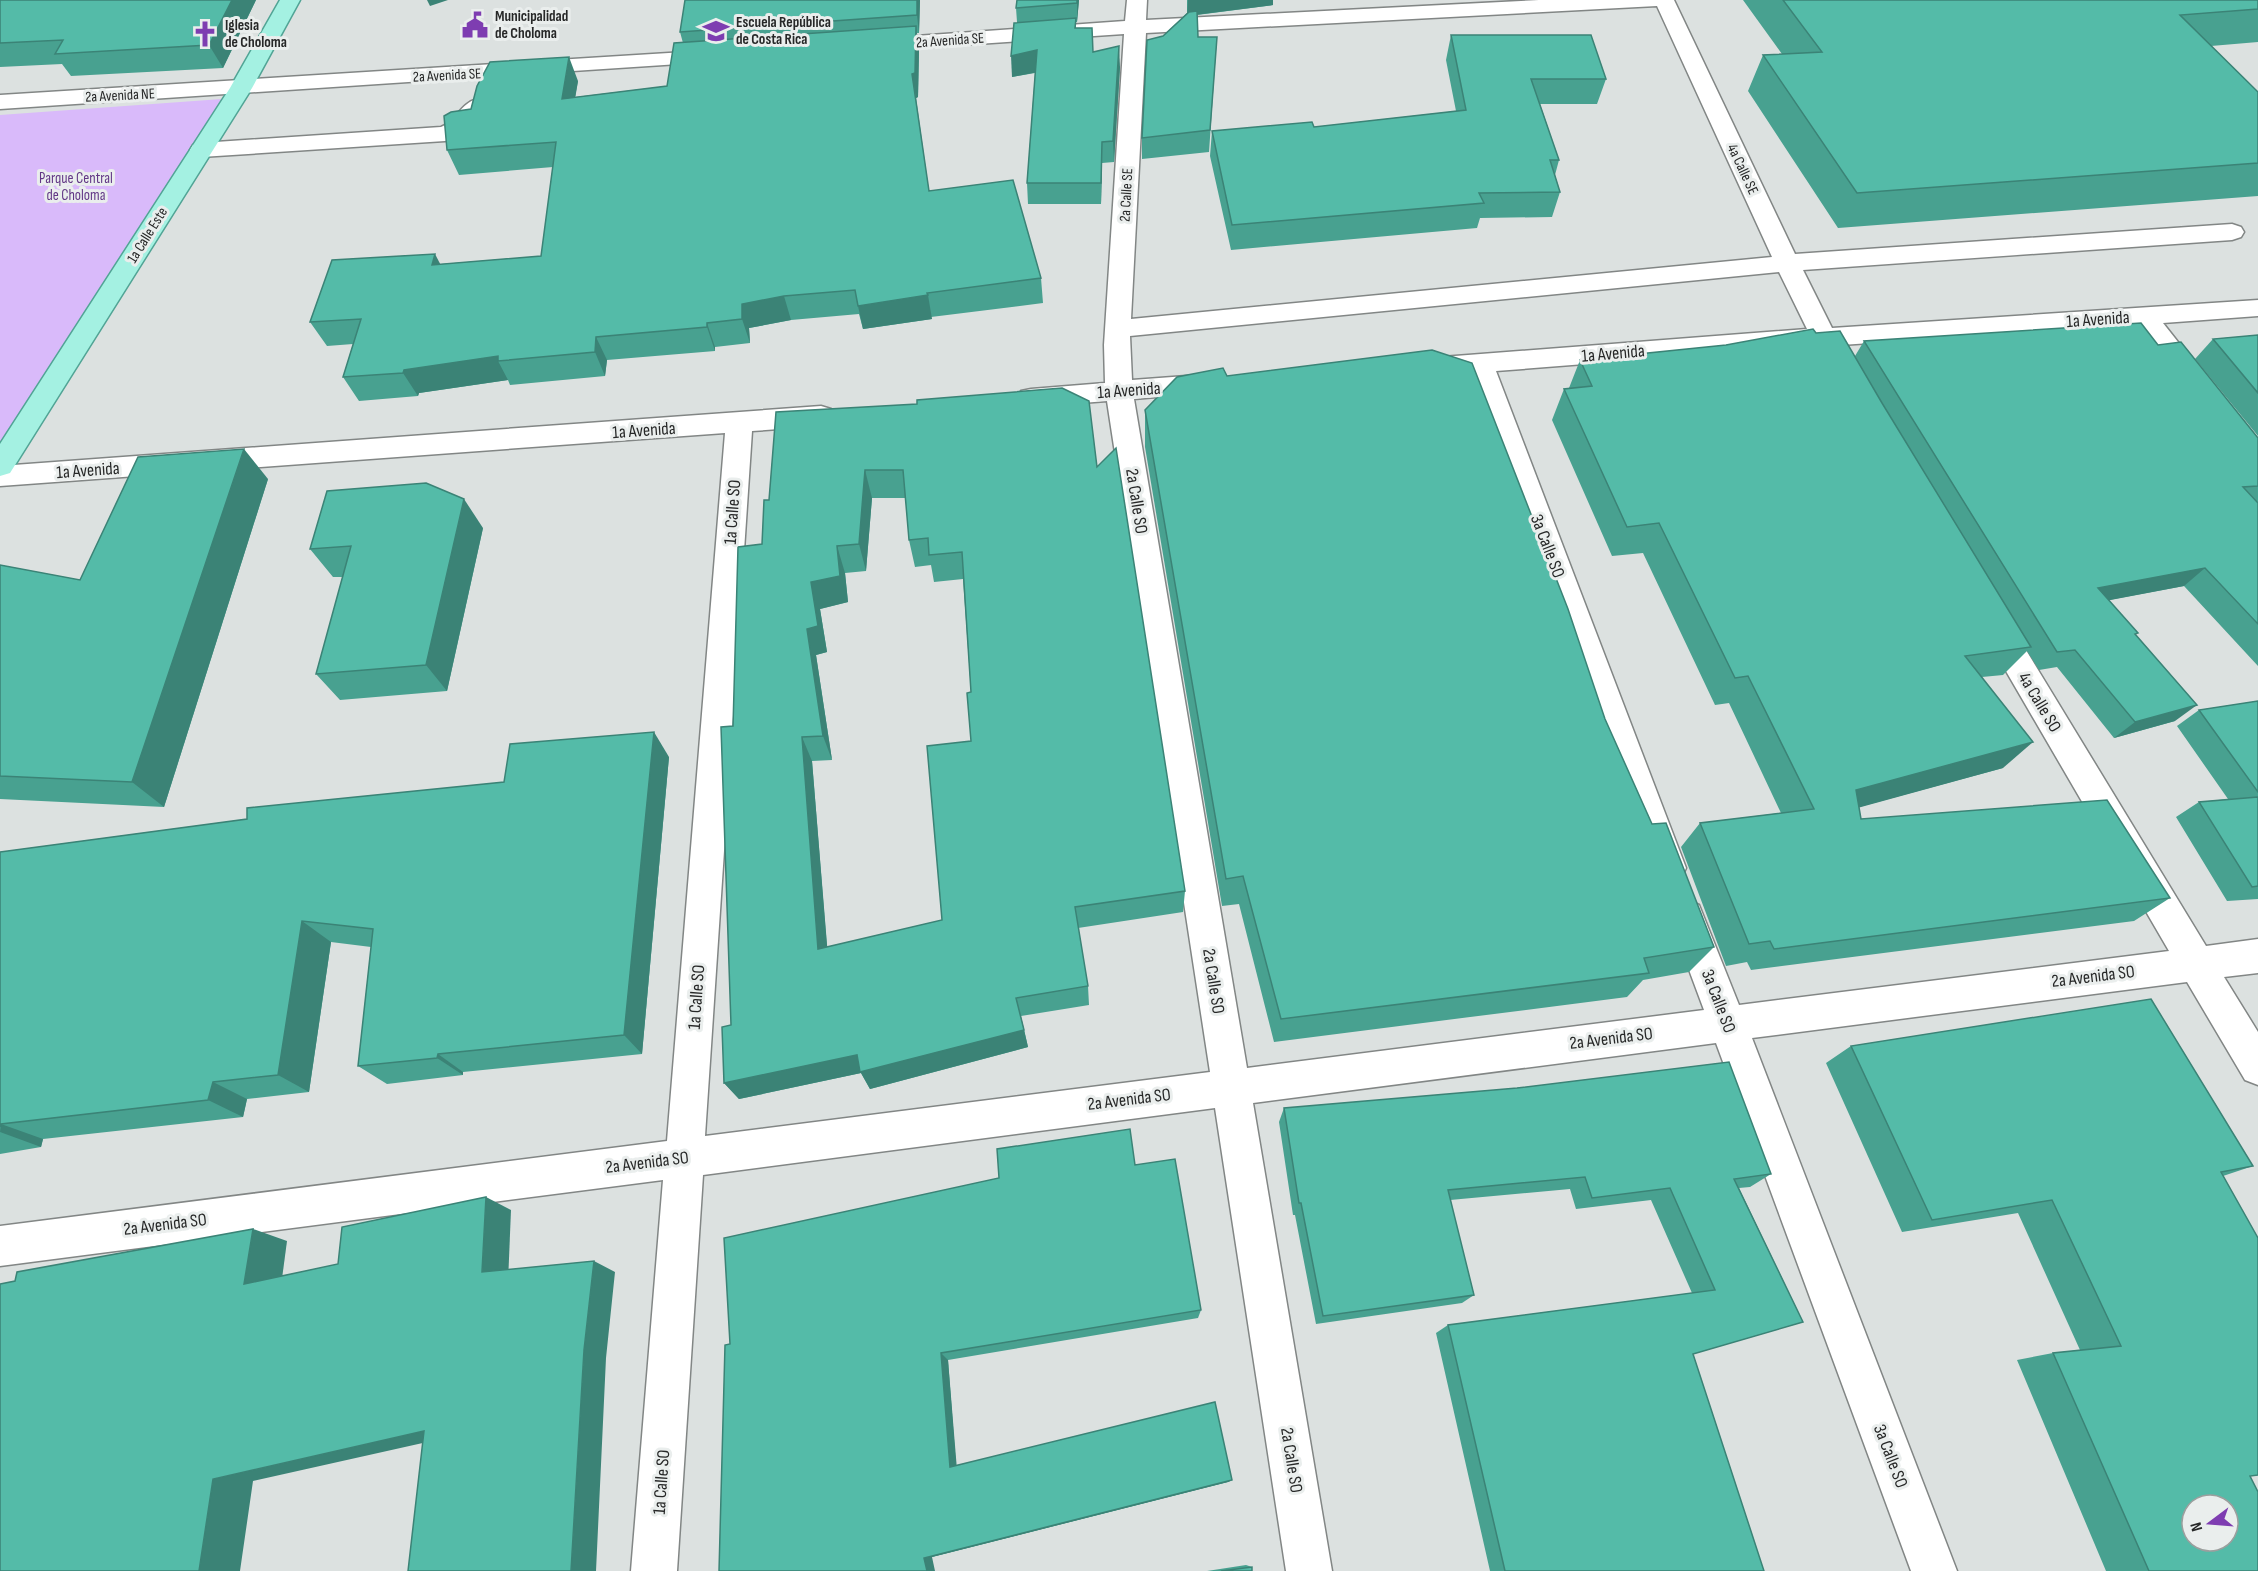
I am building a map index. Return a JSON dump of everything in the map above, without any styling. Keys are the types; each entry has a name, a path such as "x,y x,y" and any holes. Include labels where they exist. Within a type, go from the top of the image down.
{"main road":[{"name":"1a Calle Este","path":"0,466 241,88 290,0"}],"street":[{"name":"2a Calle SE","path":"1119,390 1117,345 1137,0"},
{"name":"2a Avenida SE","path":"850,47 1135,27 1662,0"},
{"name":"4a Calle SE","path":"1662,0 1823,337"},
{"name":"2a Avenida SE","path":"241,88 731,56"},
{"path":"201,150 445,134 457,129 483,99 494,72"},
{"name":"2a Avenida NE","path":"0,102 241,88"},
{"path":"1119,329 1787,263 2232,232"},
{"name":"1a Avenida","path":"1410,369 1823,337 2258,308"},
{"path":"2144,316 2208,396"},
{"path":"1823,337 1845,376"},
{"name":"3a Calle SO","path":"1480,364 1934,1571"},
{"name":"1a Avenida","path":"1012,399 1235,382"},
{"name":"2a Calle SO","path":"1119,390 1310,1571"},
{"name":"1a Avenida","path":"0,476 846,414"},
{"name":"1a Calle SO","path":"654,1571 739,423"},
{"name":"4a Calle SO","path":"1981,603 2258,1067"},
{"name":"2a Avenida SO","path":"0,1245 2258,956"}],"green space":[{"name":"Parque Central de Choloma","path":"222,99 12,428 0,447 0,115"}],"building":[{"path":"0,0 232,0 209,45 55,54 63,40 0,43"},
{"path":"685,0 917,0 917,15 680,32"},
{"path":"1017,0 1077,0 1077,3 1016,8"},
{"path":"1783,0 2258,0 2258,9 2180,15 2258,92 2258,163 1857,193 1763,55 1822,52"},
{"path":"1197,11 1198,37 1217,37 1210,130 1142,138 1147,40 1163,36 1189,12"},
{"path":"1076,18 1075,28 1092,28 1093,52 1119,46 1113,141 1102,142 1101,183 1027,183 1037,50 1011,56 1014,23"},
{"path":"916,26 915,73 912,74 929,191 1013,180 1041,278 927,293 928,295 858,306 855,290 784,296 742,304 742,319 707,323 707,327 596,337 595,352 498,361 498,356 404,370 403,373 343,377 361,319 310,322 332,260 435,254 432,265 541,256 556,142 447,150 444,116 451,112 471,109 477,86 490,62 569,57 562,99 667,86 674,43"},
{"path":"1451,35 1591,35 1606,79 1531,79 1559,160 1550,160 1560,192 1479,193 1484,203 1232,225 1212,131 1312,122 1314,127 1466,110"},
{"path":"2141,323 2158,345 2181,342 2258,438 2258,486 2243,487 2258,503 2258,624 2205,568 2098,588 2197,705 2135,722 2075,650 2057,652 1864,341"},
{"path":"1813,329 1816,333 1840,331 2031,647 1965,656 2033,742 1856,790 1861,819 2107,800 2170,898 1774,949 1770,941 1749,944 1700,823 1814,809 1748,676 1735,678 1659,523 1627,527 1564,389 1592,386 1580,360 1726,345"},
{"path":"2258,335 2258,393 2213,339"},
{"path":"1432,350 1472,363 1568,609 1605,719 1652,824 1666,823 1714,947 1644,958 1649,973 1281,1019 1243,876 1226,879 1145,410 1177,377 1223,368 1227,376"},
{"path":"1062,388 1089,401 1097,467 1116,448 1185,891 1075,907 1088,986 1016,998 1024,1030 860,1072 857,1055 724,1083 722,1027 731,1025 721,727 733,726 738,547 762,544 764,500 769,500 776,412 917,404 917,400","holes":["865,470 903,470 909,540 928,538 929,555 962,552 971,692 967,693 971,741 927,746 942,920 818,949 802,737 823,736 807,629 818,626 811,582 840,576 837,546 859,544"]},
{"path":"244,449 132,782 0,776 0,565 80,580 138,457"},
{"path":"426,483 464,499 426,665 316,674 351,546 310,549 327,491"},
{"path":"2258,701 2258,792 2199,710"},
{"path":"654,732 624,1035 438,1054 437,1058 358,1066 373,929 302,921 278,1075 213,1082 208,1100 1,1124 0,1127 0,852 247,819 247,808 504,782 510,744"},
{"path":"2258,797 2258,886 2252,887 2199,802"},
{"path":"2151,999 2253,1166 2221,1172 2258,1238 2258,1475 2250,1476 2258,1492 2258,1571 2149,1571 2053,1353 2121,1346 2052,1200 1932,1220 1851,1046"},
{"path":"1729,1062 1771,1174 1734,1179 1803,1322 1693,1354 1764,1571 1505,1571 1448,1325 1715,1290 1670,1188 1592,1198 1585,1177 1448,1190 1474,1295 1323,1316 1301,1203 1299,1203 1284,1108 1517,1088"},
{"path":"1130,1129 1135,1165 1175,1159 1201,1310 941,1353 950,1467 1215,1402 1232,1480 924,1558 927,1571 719,1571 725,1345 730,1344 724,1238 999,1178 997,1149"},
{"path":"486,1197 482,1272 594,1261 584,1350 571,1571 408,1571 424,1431 213,1479 199,1571 0,1571 0,1284 15,1281 17,1272 253,1229 244,1284 338,1264 342,1227"},
{"path":"1252,1567 1252,1571 1221,1571"}],"place":[{"name":"Municipalidad de Choloma","path":"475,25"},
{"name":"Escuela República de Costa Rica","path":"716,31"},
{"name":"Iglesia de Choloma","path":"205,34"}]}
